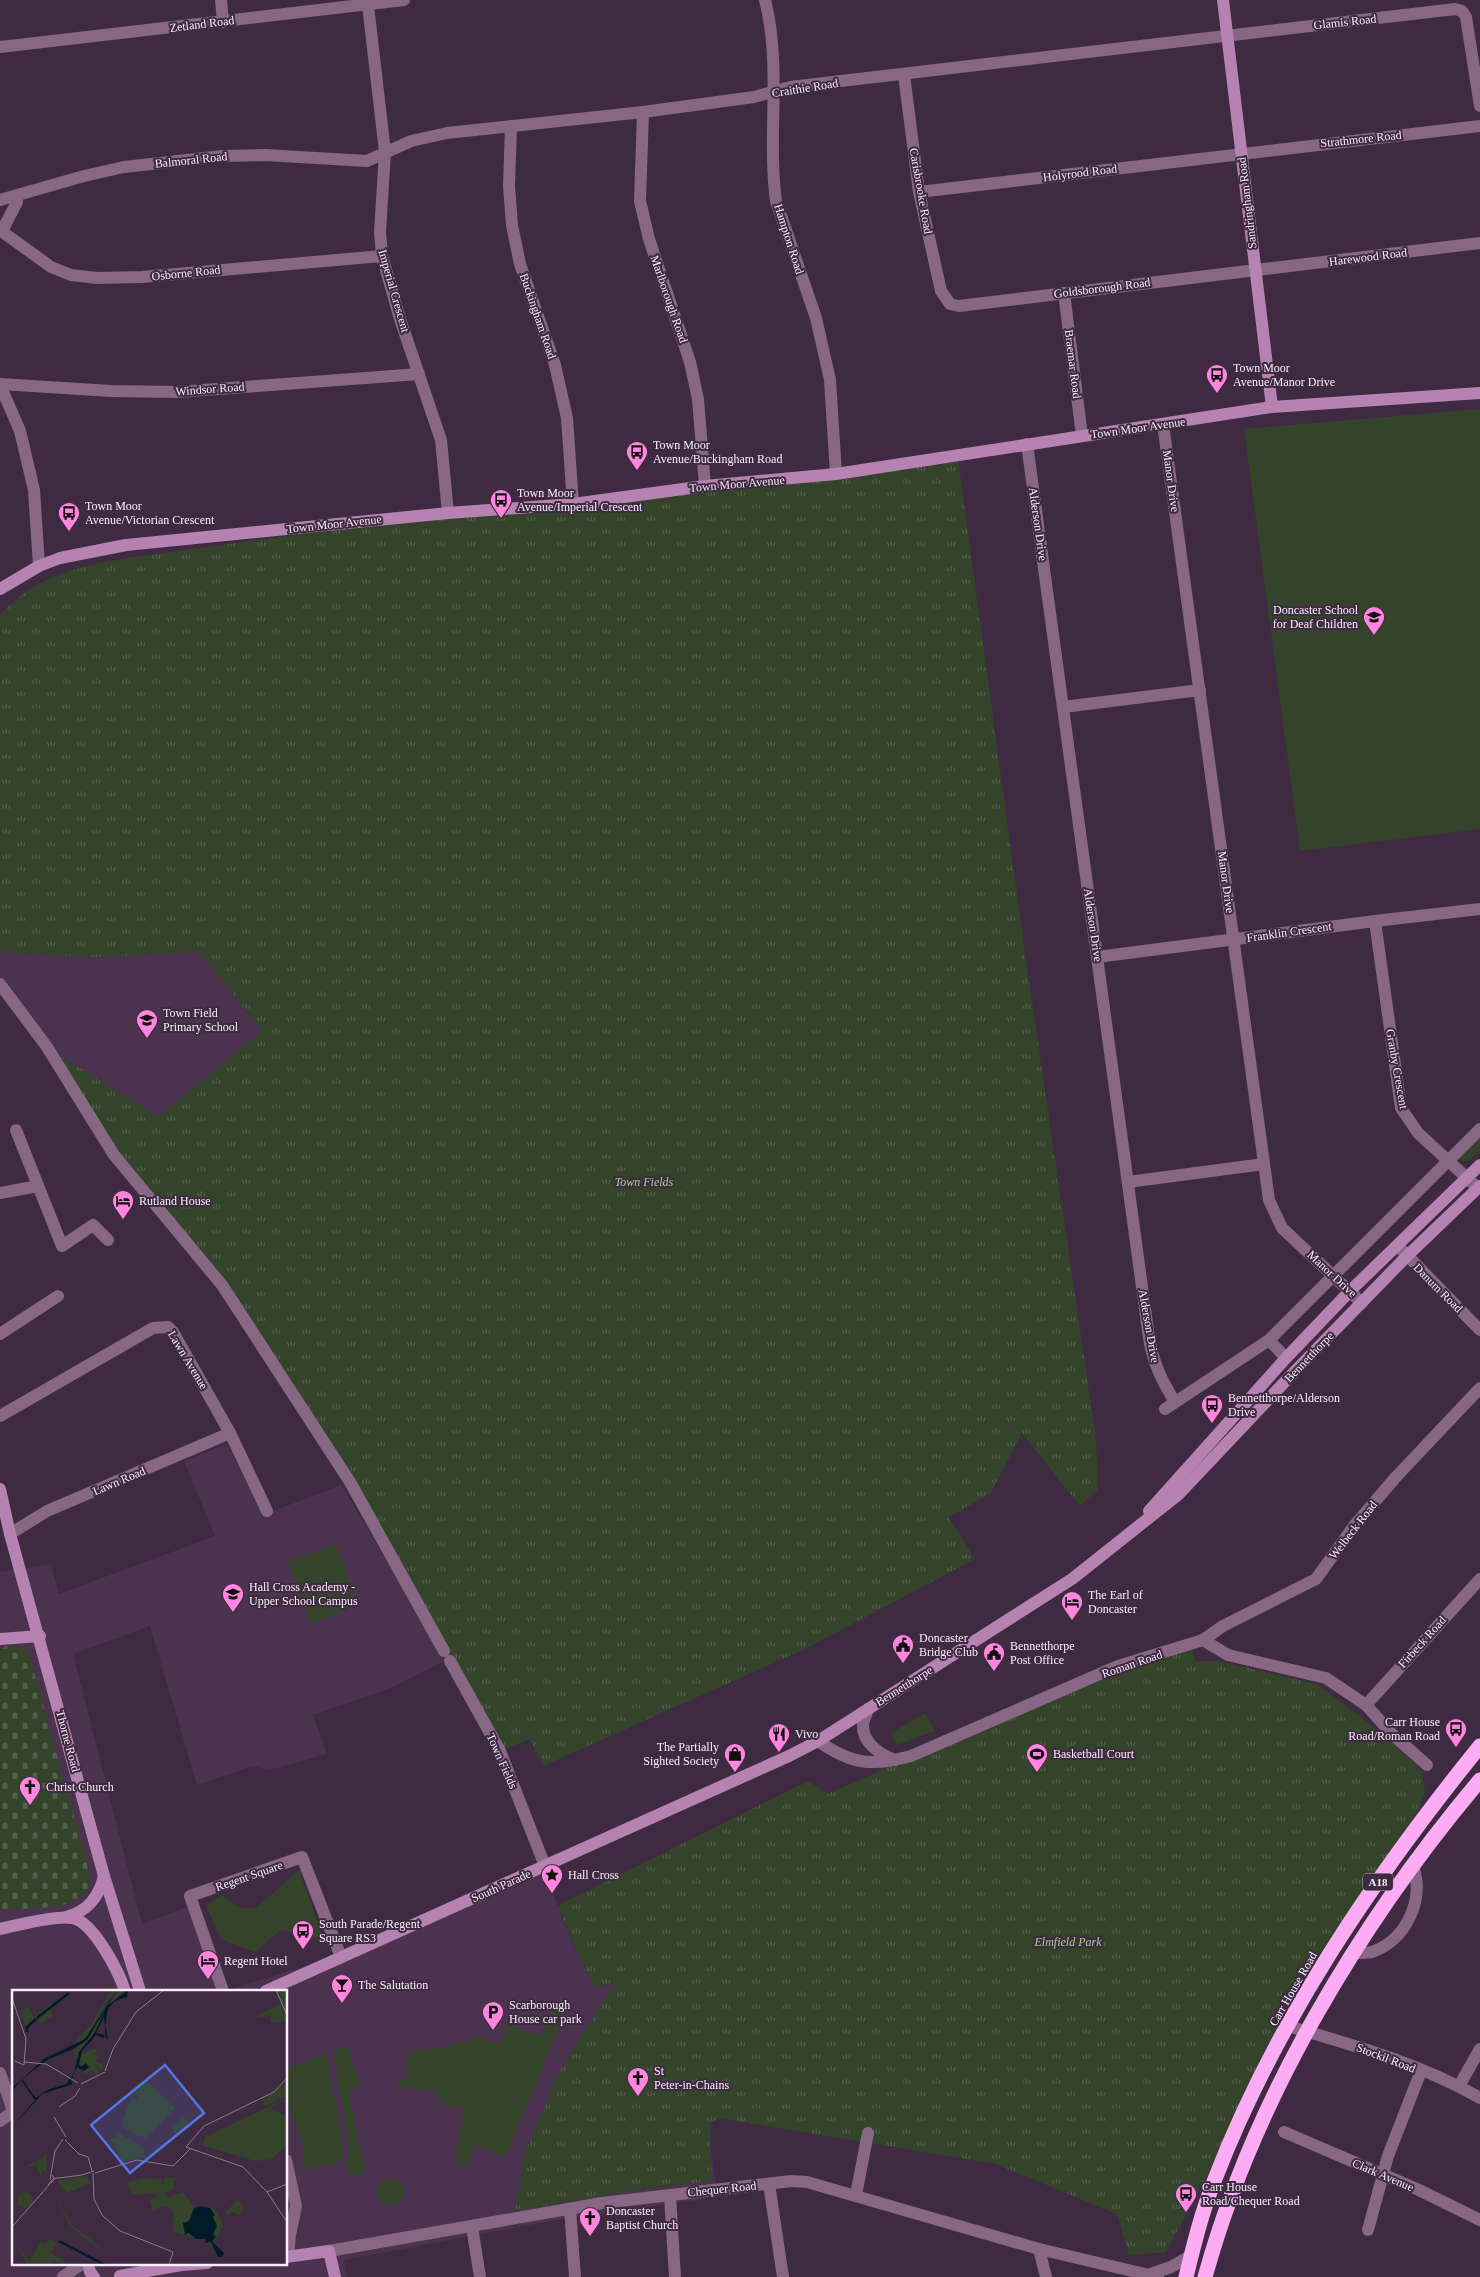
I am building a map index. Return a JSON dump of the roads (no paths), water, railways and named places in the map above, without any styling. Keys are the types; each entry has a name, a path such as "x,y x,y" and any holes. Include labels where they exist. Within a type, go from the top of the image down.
{"highway":[{"name":"Carr House Road","path":"1186,2277 1214,2181 1230,2142 1288,2026 1364,1901 1443,1792 1480,1746"},
{"name":"A18","path":"1205,2277 1213,2248 1245,2160 1274,2096 1308,2032 1353,1953 1413,1866 1480,1780"}],"street":[{"path":"221,0 223,22"},
{"name":"Zetland Road","path":"0,47 404,0"},
{"name":"Hampton Road","path":"766,0 769,16 774,92 773,184 776,201 816,318 830,380 836,474"},
{"name":"Sandringham Road","path":"1222,0 1272,407"},
{"name":"Imperial Crescent","path":"368,5 385,152 380,232 382,256 400,319 441,440 448,512"},
{"name":"Glamis Road","path":"1227,36 1455,9 1462,11 1466,16 1480,106"},
{"name":"Craithie Road","path":"385,152 411,141 447,133 643,112 774,92 790,87 1227,36"},
{"name":"Carisbrooke Road","path":"904,75 919,192 942,291 950,304"},
{"name":"Marlborough Road","path":"643,112 640,201 649,240 690,362 698,399 704,486"},
{"name":"Buckingham Road","path":"511,126 509,186 512,226 520,264 555,365 567,418 573,504"},
{"name":"Strathmore Road","path":"1242,154 1480,126"},
{"name":"Balmoral Road","path":"0,200 84,176 124,167 164,162 223,156 265,155 368,161 385,152"},
{"name":"Holyrood Road","path":"919,192 1242,154"},
{"name":"Osborne Road","path":"17,195 17,202 1,230 51,267 70,275 97,278 142,277 382,256"},
{"name":"Harewood Road","path":"1255,270 1480,243"},
{"name":"Goldsborough Road","path":"950,304 959,306 1255,270"},
{"name":"Braemar Road","path":"1064,292 1082,436"},
{"name":"Windsor Road","path":"0,384 111,391 177,392 419,374"},
{"path":"0,384 20,431 34,490 39,566"},
{"name":"Town Moor Avenue","path":"0,589 39,566 60,558 126,545 448,512 573,504 704,486 836,474 1272,407 1480,393"},
{"name":"Manor Drive","path":"1163,424 1269,1200 1282,1228 1362,1303"},
{"name":"Alderson Drive","path":"1027,444 1152,1356 1170,1405 1269,1340"},
{"path":"1063,707 1200,690"},
{"name":"Franklin Crescent","path":"1098,957 1480,909"},
{"name":"Granby Crescent","path":"1375,921 1401,1108 1418,1133 1448,1162 1479,1187"},
{"name":"Town Fields","path":"0,984 47,1047 114,1155 222,1285 350,1482 500,1751 545,1866"},
{"path":"1269,1340 1480,1129"},
{"path":"16,1130 62,1246 93,1225 108,1240"},
{"path":"1128,1182 1264,1164"},
{"name":"Bennetthorpe","path":"1137,1527 1286,1358 1350,1291 1480,1165"},
{"path":"0,1193 38,1186"},
{"name":"Bennetthorpe","path":"818,1741 1072,1579 1179,1494 1297,1368 1407,1256 1479,1187"},
{"name":"Danum Road","path":"1397,1245 1480,1330"},
{"path":"0,1334 58,1296"},
{"name":"Lawn Avenue","path":"0,1416 153,1328 168,1327 173,1332 230,1433 267,1511"},
{"name":"Bennetthorpe","path":"1269,1340 1286,1358"},
{"name":"Welbeck Road","path":"1203,1640 1223,1626 1316,1579 1354,1526 1395,1478 1480,1388"},
{"name":"Lawn Road","path":"10,1534 47,1511 230,1433"},
{"name":"Thorne Road","path":"0,1489 10,1534 40,1636 104,1876 140,1990"},
{"name":"Firbeck Road","path":"1366,1705 1480,1579"},
{"path":"0,1639 40,1636"},
{"path":"1203,1640 1228,1655 1326,1678 1366,1705 1393,1735 1427,1765"},
{"name":"Roman Road","path":"818,1741 839,1756 864,1762 895,1760 928,1748 1118,1666 1203,1640"},
{"path":"868,1709 863,1726 866,1737 874,1748 895,1760"},
{"name":"South Parade","path":"268,1990 723,1786 818,1741"},
{"name":"Regent Square","path":"223,1990 190,1896 302,1857 341,1957"},
{"path":"1353,1953 1371,1952 1394,1940 1410,1919 1418,1892 1417,1876 1413,1866"},
{"path":"0,1929 79,1913 90,1905 101,1886 104,1876"},
{"path":"66,1917 80,1920 93,1934 118,1970 125,1990"},
{"name":"Stockil Road","path":"1288,2026 1368,2050 1459,2086 1480,2098"},
{"path":"1459,2086 1480,2049"},
{"path":"1368,2230 1388,2156 1421,2071"},
{"path":"0,2073 12,2108"},
{"path":"0,2121 12,2112"},
{"name":"Clark Avenue","path":"1284,2132 1418,2190 1480,2220"},
{"path":"856,2195 868,2133"},
{"path":"288,2169 296,2206 288,2249"},
{"name":"Chequer Road","path":"288,2257 472,2227 602,2203 791,2181 807,2182 1039,2249 1154,2276 1192,2254"},
{"path":"770,2184 783,2277"},
{"path":"670,2195 675,2277"},
{"path":"570,2209 575,2277"},
{"path":"472,2227 480,2277"},
{"path":"1039,2249 1046,2277"},
{"path":"329,2251 334,2277"},
{"path":"63,2277 82,2264"},
{"path":"88,2264 92,2277"},
{"path":"119,2276 125,2264"},
{"path":"169,2264 181,2265"},
{"path":"119,2276 194,2264"}],"place":[{"name":"Town Moor Avenue/Manor Drive","path":"1217,394"},
{"name":"Town Moor Avenue/Buckingham Road","path":"637,471"},
{"name":"Town Moor Avenue/Imperial Crescent","path":"501,519"},
{"name":"Town Moor Avenue/Victorian Crescent","path":"69,532"},
{"name":"Doncaster School for Deaf Children","path":"1374,636"},
{"name":"Town Field Primary School","path":"147,1039"},
{"name":"Rutland House","path":"123,1220"},
{"name":"Bennetthorpe/Alderson Drive","path":"1212,1424"},
{"name":"Hall Cross Academy - Upper School Campus","path":"233,1613"},
{"name":"The Earl of Doncaster","path":"1072,1621"},
{"name":"Doncaster Bridge Club","path":"903,1664"},
{"name":"Bennetthorpe Post Office","path":"994,1672"},
{"name":"Carr House Road/Roman Road","path":"1456,1748"},
{"name":"Vivo","path":"779,1753"},
{"name":"The Partially Sighted Society","path":"735,1773"},
{"name":"Basketball Court","path":"1037,1773"},
{"name":"Christ Church","path":"30,1806"},
{"name":"Hall Cross","path":"552,1894"},
{"name":"South Parade/Regent Square RS3","path":"303,1950"},
{"name":"Regent Hotel","path":"208,1980"},
{"name":"The Salutation","path":"342,2004"},
{"name":"Scarborough House car park","path":"493,2031"},
{"name":"St Peter-in-Chains","path":"638,2097"},
{"name":"Carr House Road/Chequer Road","path":"1186,2213"},
{"name":"Doncaster Baptist Church","path":"590,2237"}],"park label":[{"name":"Elmfield Park","path":"1068,1942"}]}
